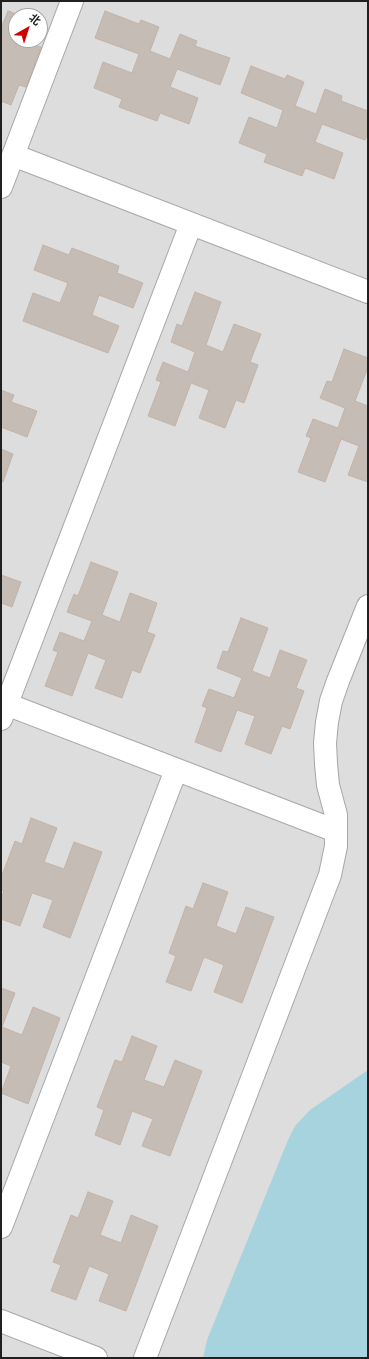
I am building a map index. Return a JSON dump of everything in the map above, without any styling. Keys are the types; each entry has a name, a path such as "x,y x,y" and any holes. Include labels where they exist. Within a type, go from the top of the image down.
{"lane":[{"path":"1,187 72,1"},
{"path":"13,155 368,292"},
{"path":"191,224 3,708 176,770 336,831"},
{"path":"145,1358 330,876 336,846 336,815 328,785 325,743 327,722 331,701 338,681 368,606"},
{"path":"1,1227 176,770"},
{"path":"1,1321 96,1358"}],"shaded area":[{"path":"1,1 368,1 368,1358 1,1358"}],"water":[{"path":"368,1070 368,1358 203,1358 207,1340 295,1126 310,1110"}],"building":[{"path":"8,11 8,48 41,48 26,87 19,85 11,105 1,101 1,28"},
{"path":"105,11 139,24 141,20 159,27 150,51 170,59 180,34 197,41 195,46 230,58 220,85 177,69 170,87 198,98 189,124 160,113 157,121 119,107 122,99 94,88 103,62 132,73 139,54 95,38"},
{"path":"251,66 285,79 287,75 304,82 295,106 316,114 325,89 342,96 341,101 368,111 368,132 365,140 322,124 315,142 343,153 334,179 305,168 302,176 264,162 267,154 239,143 249,117 277,128 283,110 241,93"},
{"path":"43,245 69,255 72,248 119,266 117,273 143,283 133,308 99,295 92,315 119,326 108,353 23,321 33,293 60,303 68,283 34,270"},
{"path":"195,292 221,302 206,345 223,352 234,324 261,334 250,362 258,365 244,403 236,400 225,428 199,418 209,390 191,383 175,426 148,416 161,382 156,380 163,362 188,372 195,352 171,342 177,324 182,326"},
{"path":"344,349 368,358 368,367 355,401 368,406 368,482 348,475 359,446 341,439 325,482 298,472 311,438 306,436 313,419 338,428 345,408 320,398 327,381 332,382"},
{"path":"1,390 14,395 11,402 37,411 27,437 1,427"},
{"path":"1,449 13,454 3,482 1,481"},
{"path":"91,562 118,572 102,615 120,622 130,593 157,603 147,632 155,635 140,673 132,670 122,698 95,688 106,660 88,653 72,696 45,686 58,652 53,650 60,632 84,641 92,621 67,612 74,594 78,596"},
{"path":"1,575 21,582 12,607 1,603"},
{"path":"241,618 268,628 252,671 270,678 280,650 307,660 296,688 304,691 290,729 282,726 271,754 245,744 255,716 237,710 221,752 195,742 207,708 202,706 209,689 234,698 242,678 217,668 223,651 228,652"},
{"path":"31,818 57,828 44,862 64,869 74,842 102,852 70,938 43,927 53,900 32,893 20,926 1,919 1,899 4,891 1,890 1,878 15,841 22,844"},
{"path":"203,883 228,892 216,926 236,934 246,907 274,917 242,1003 214,992 224,965 204,957 191,991 166,982 176,956 169,953 186,906 193,909"},
{"path":"1,988 15,993 2,1027 22,1035 33,1007 60,1018 28,1104 1,1093 11,1066 1,1062"},
{"path":"132,1036 157,1046 144,1080 164,1087 175,1060 202,1071 170,1156 142,1146 153,1119 132,1111 120,1145 95,1135 104,1110 97,1107 115,1060 122,1062"},
{"path":"88,1192 113,1201 100,1235 121,1243 131,1215 158,1226 126,1311 99,1301 109,1274 89,1266 76,1300 51,1291 61,1265 53,1262 71,1215 78,1218"}]}
